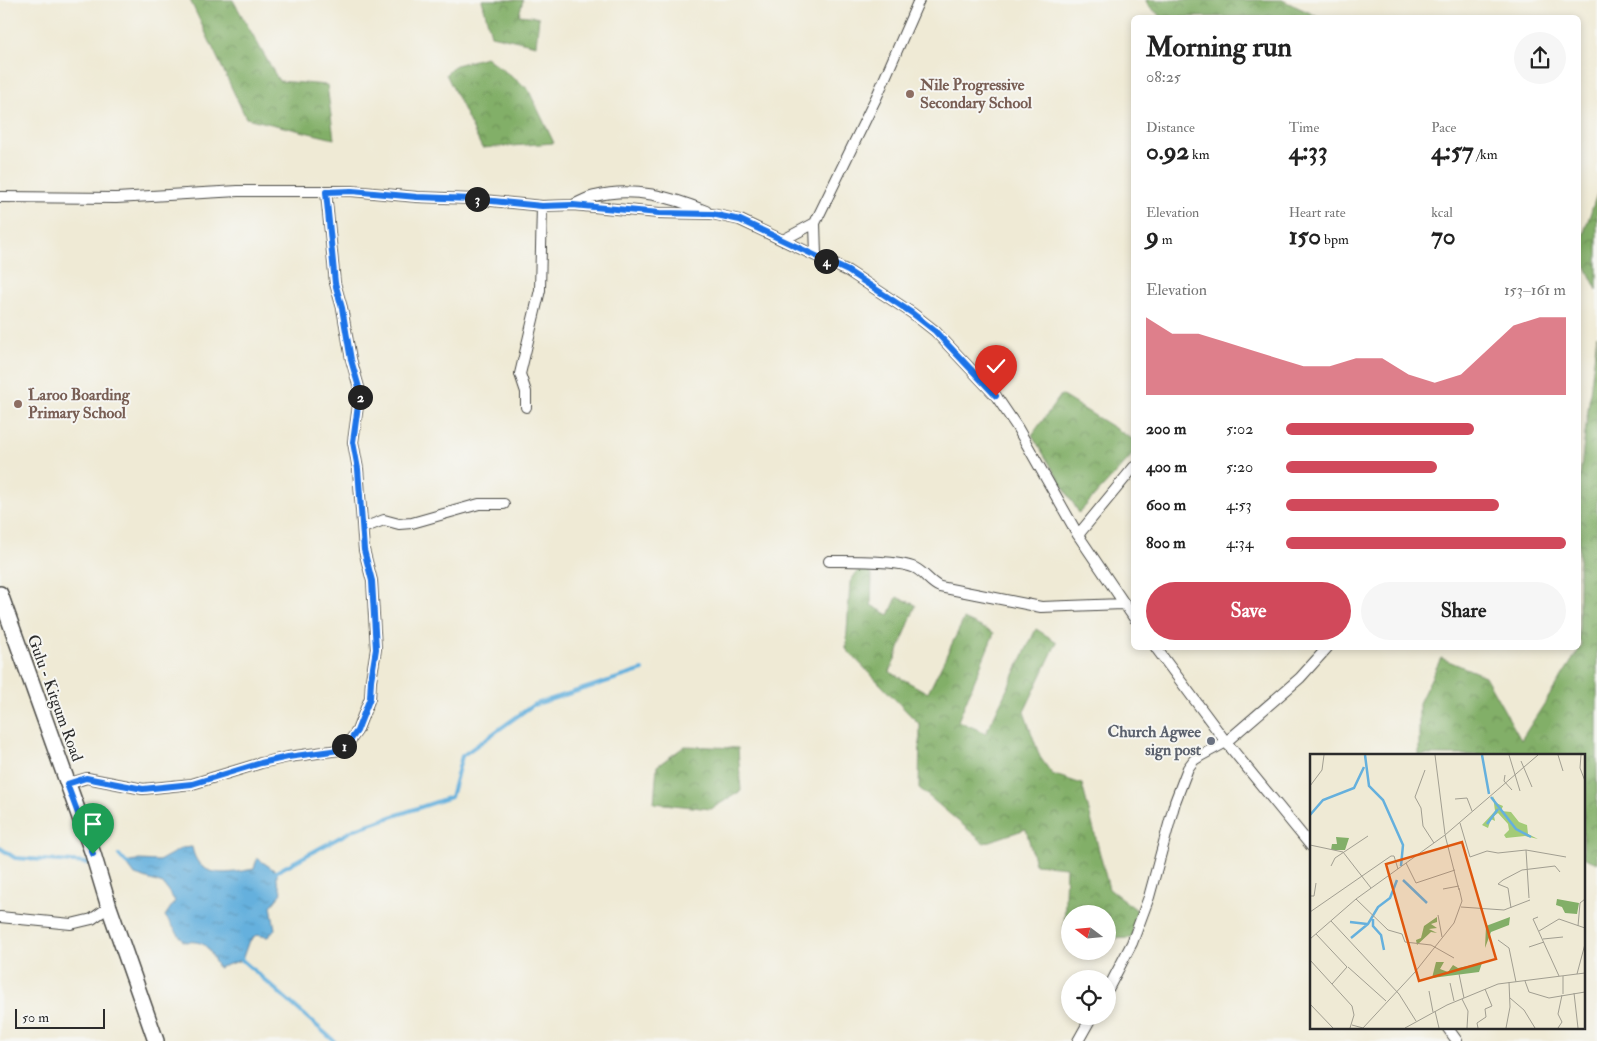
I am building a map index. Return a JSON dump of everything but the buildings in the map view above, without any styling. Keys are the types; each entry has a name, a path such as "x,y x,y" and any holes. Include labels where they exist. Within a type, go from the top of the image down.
{"main road":[{"name":"Gulu - Kitgum Road","path":"0,594 93,854 109,907 156,1041"}],"street":[{"path":"816,256 815,223 877,96 919,0"},
{"path":"0,197 116,198 238,191 352,191 417,197 473,199 542,206 573,205 659,213 712,214"},
{"path":"67,784 86,778 143,789 192,784 261,763 339,750 349,742 357,731 370,698 376,649 372,581 364,550 359,504 358,469 353,442 360,391 351,360 342,308 335,283 326,192"},
{"path":"573,205 593,196 610,193 652,194 669,197 712,214 740,220 848,271 912,313 935,331 996,396 1017,427 1078,535 1131,614"},
{"path":"526,407 526,392 520,374 540,290 542,206"},
{"path":"783,240 815,223"},
{"path":"1078,535 1131,471"},
{"path":"363,528 384,520 399,524 479,504 504,504"},
{"path":"828,561 868,561 910,566 920,571 930,582 940,587 1041,607 1123,604"},
{"path":"1157,650 1226,742 1310,845"},
{"path":"1116,974 1132,943 1149,897 1175,802 1188,768 1194,760 1226,742 1300,678 1325,650"},
{"path":"0,917 71,924 92,918 109,907"},
{"path":"1078,1041 1087,1025"},
{"path":"1448,1028 1457,1041"}],"green space":[{"path":"190,0 233,0 279,81 327,85 334,139 246,118"},
{"path":"482,0 523,0 519,15 539,17 536,45 491,35"},
{"path":"1146,0 1282,0 1315,15 1159,15 1147,4"},
{"path":"486,57 528,89 554,143 482,148 446,74 456,65"},
{"path":"1597,194 1597,290 1581,257 1581,241"},
{"path":"1597,335 1597,863 1584,857 1584,754 1419,754 1419,703 1441,658 1485,676 1521,740 1579,650 1581,650 1581,467"},
{"path":"1061,395 1131,438 1131,456 1079,513 1032,435"},
{"path":"863,563 872,575 871,605 889,615 897,597 916,605 890,672 928,693 964,619 994,633 958,721 986,733 1036,629 1057,642 1024,712 1040,757 1052,774 1082,784 1109,889 1137,910 1132,938 1116,939 1116,905 1065,905 1066,867 1035,864 1026,829 984,843 919,788 920,725 846,649 850,582"},
{"path":"685,746 738,748 741,791 711,809 654,803 657,766"}],"water":[{"path":"192,847 195,858 201,865 208,870 216,872 225,873 254,869 257,858 277,872 277,881 282,893 271,906 275,929 268,937 256,935 248,943 242,960 218,968 209,950 203,944 184,942 165,916 175,901 163,884 135,875 126,863 139,860 159,861 182,848"}],"waterway":[{"path":"274,873 355,829 451,797 462,756 533,705 643,670"},
{"path":"0,848 15,858 88,863"},
{"path":"119,855 129,864"},
{"path":"240,955 242,960 334,1041"}],"place":[{"name":"Nile Progressive Secondary School","path":"910,94"},
{"name":"Laroo Boarding Primary School","path":"18,404"},
{"name":"Church Agwee sign post","path":"1211,741"}],"route":[{"path":"93,854 67,784 86,778 135,789 192,784 261,763 339,750 349,742 357,731 370,698 376,649 372,581 364,550 359,504 358,469 353,442 360,391 351,360 342,308 335,283 326,192 352,191 417,197 473,199 542,206 573,205 659,213 712,214 740,220 848,271 912,313 935,331 996,396"}]}
